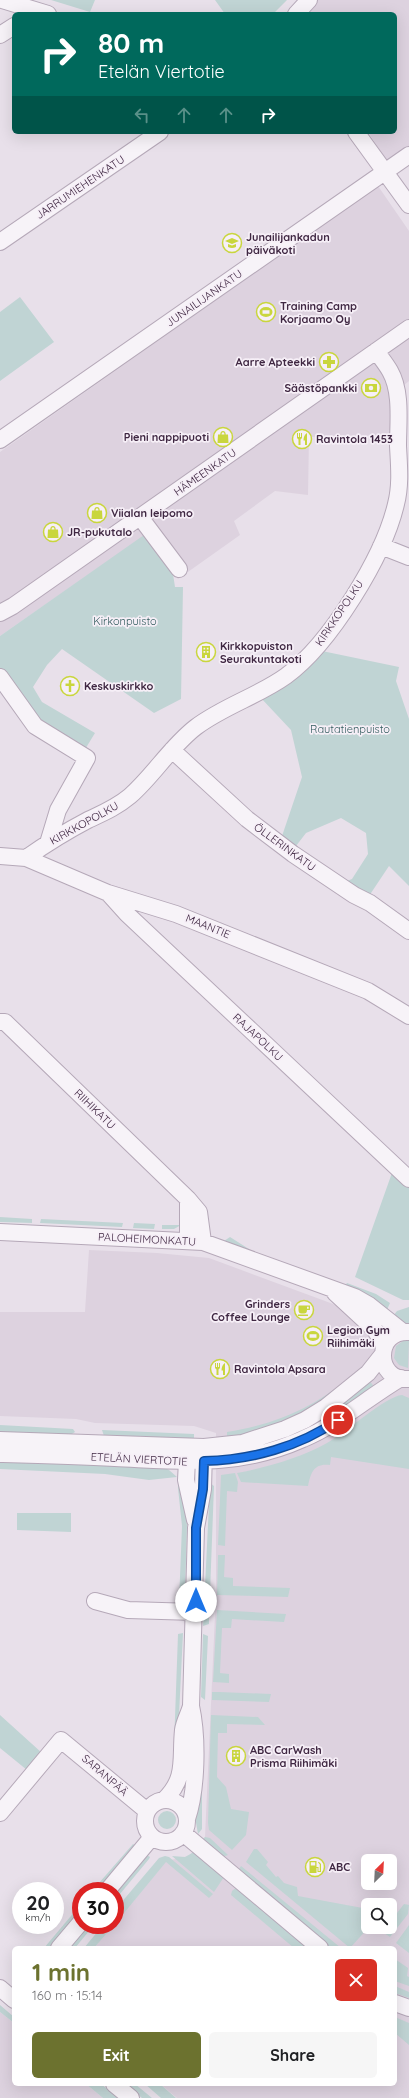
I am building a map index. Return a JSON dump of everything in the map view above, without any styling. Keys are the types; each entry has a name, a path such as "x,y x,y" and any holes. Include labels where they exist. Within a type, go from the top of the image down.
{"street":[{"path":"2,0 34,12"},
{"path":"0,35 12,27"},
{"name":"JARRUMIEHENKATU","path":"0,242 157,134"},
{"path":"360,137 409,205"},
{"name":"JUNAILIJANKATU","path":"0,440 409,155"},
{"name":"HÄMEENKATU","path":"0,613 13,606 409,328"},
{"name":"KIRKKOPOLKU","path":"26,858 48,843 116,806 145,781 181,739 198,725 273,685 308,657 351,599 388,532 396,506 400,481 397,392 390,371 376,351"},
{"path":"140,517 179,569"},
{"path":"381,546 409,557"},
{"path":"0,677 35,726 87,758 58,810 48,843"},
{"name":"ÖLLERINKATU","path":"172,750 247,819 293,854 354,895 370,903 409,931"},
{"name":"MAANTIE","path":"0,856 26,858 108,893 176,914 368,991 409,1016"},
{"name":"RAJAPOLKU","path":"108,893 127,914 409,1179"},
{"name":"RIIHIKATU","path":"0,1022 5,1022 188,1199 199,1212 196,1241"},
{"name":"PALOHEIMONKATU","path":"0,1232 196,1241 355,1297 406,1332"},
{"name":"PALOHEIMONKATU","path":"332,1290 375,1330 384,1350 386,1368 392,1374 405,1378"},
{"name":"ETELÄN VIERTOTIE","path":"204,1454 260,1438 305,1420 345,1393 368,1373 384,1350 390,1338 406,1332"},
{"name":"ETELÄN VIERTOTIE","path":"0,1440 244,1458 302,1440 326,1429 405,1378"},
{"name":"ETELÄN VIERTOTIE","path":"0,1454 187,1461"},
{"path":"191,1706 183,1728 181,1773 179,1782 172,1793 164,1800 152,1805 147,1811 145,1819 145,1827 152,1837 159,1841 167,1842 175,1840 185,1826 191,1805 196,1728 191,1706 195,1612 196,1528 203,1489 204,1454 187,1461 186,1480 196,1528"},
{"path":"95,1601 128,1610 195,1612"},
{"name":"SARANPÄÄ","path":"0,1813 61,1740 147,1811"},
{"path":"164,1800 172,1801 179,1805 184,1812 185,1826 318,1946"},
{"path":"114,1882 152,1837"},
{"path":"61,1946 72,1933"},
{"path":"0,1988 12,1998"},
{"path":"397,2004 409,2008"},
{"path":"116,2086 131,2098"}],"shaded area":[{"path":"316,0 409,0 409,150 389,164 369,134 397,134 397,12 307,12 308,9"},
{"path":"378,186 409,231 409,381 392,395 392,435 309,437 308,495 275,491 234,521 240,535 178,579 144,536 0,636 0,452"},
{"path":"89,1250 157,1253 209,1258 409,1332 409,2098 177,2098 162,2086 397,2086 397,1946 96,1946 106,1934 124,1934 124,1912 166,1861 189,1856 205,1837 216,1593 216,1433 194,1426 95,1423 76,1419 0,1416 0,1312 85,1312"},
{"path":"0,2012 12,2021 12,2086 88,2086 103,2098 0,2098"}],"green space":[{"path":"51,0 95,0 90,12"},
{"path":"215,0 287,0 275,12 224,12"},
{"path":"20,297 54,342 0,381 0,312"},
{"name":"Kirkonpuisto","path":"144,535 173,574 175,587 183,587 181,699 154,713 62,649 47,665 33,687 42,702 95,733 84,751 38,723 0,669 0,636"},
{"name":"Rautatienpuisto","path":"322,651 399,667 396,681 409,719 409,886 389,866 367,899 342,883 352,879 368,854 366,833 341,818 306,833 296,846 282,836 302,777 291,730 260,697"},
{"path":"393,1170 409,1185 409,1300 403,1300 355,1277"},
{"path":"0,1217 32,1219 32,1223 0,1222"},
{"path":"41,1219 123,1223 122,1227 40,1223"},
{"path":"134,1223 155,1224 154,1229 133,1228"},
{"path":"162,1225 181,1225 174,1229 162,1229"},
{"path":"230,1237 252,1251 224,1241"},
{"path":"347,1283 376,1294 390,1303 386,1312 345,1286"},
{"path":"409,1307 409,1324 402,1322 393,1316 397,1311"},
{"path":"403,1341 409,1341 408,1368 399,1365 394,1358 396,1346"},
{"path":"358,1370 361,1373 336,1394 287,1423 227,1439 227,1432 264,1424 313,1403 344,1382"},
{"path":"368,1379 376,1389 317,1428 270,1443 286,1437"},
{"path":"402,1395 409,1398 409,1469 331,1457 330,1465 320,1465 314,1470 310,1477 308,1486 241,1482 237,1473 284,1461 317,1448 335,1438 386,1402"},
{"path":"0,1425 73,1429 75,1432 67,1437 0,1434"},
{"path":"102,1430 194,1434 194,1441 104,1436"},
{"path":"0,1459 161,1466 169,1470 177,1477 149,1480 105,1474 0,1469"},
{"path":"235,1473 238,1482 237,1492 227,1491 225,1546 218,1545 221,1475"},
{"path":"210,1483 214,1486 210,1593 205,1587"},
{"path":"182,1484 187,1525 185,1594 179,1602 182,1526 178,1485"},
{"path":"17,1513 71,1513 71,1532 17,1530"},
{"path":"218,1555 225,1555 224,1577 233,1578 233,1586 290,1588 288,1597 217,1595"},
{"path":"209,1609 209,1624 203,1626 204,1611"},
{"path":"217,1610 286,1614 284,1622 232,1619 231,1628 222,1628 220,1673 229,1674 229,1683 213,1682"},
{"path":"183,1633 176,1777 173,1773 178,1634"},
{"path":"203,1634 208,1636 205,1700 201,1697"},
{"path":"212,1692 271,1694 269,1702 212,1700"},
{"path":"0,1715 42,1753 27,1770 0,1748"},
{"path":"211,1715 258,1717 265,1725 227,1724 227,1733 218,1733 217,1777 226,1787 231,1809 249,1812 246,1835 232,1850 209,1830"},
{"path":"196,1786 202,1786 202,1829 198,1834 195,1817"},
{"path":"167,1811 173,1814 176,1820 173,1826 167,1829 161,1826 158,1820 161,1814"},
{"path":"205,1837 210,1838 228,1855 222,1857 202,1840"},
{"path":"133,1844 136,1846 106,1882 100,1882"},
{"path":"254,1849 257,1849 268,1862 266,1865 276,1877 278,1876 284,1883 297,1887 298,1896 361,1908 361,1934 363,1934 352,1946 348,1946 246,1862"},
{"path":"194,1852 224,1877 214,1892 172,1856 185,1857"},
{"path":"147,1855 150,1857 124,1889 124,1882"},
{"path":"165,1856 169,1857 213,1894 209,1898 166,1862 124,1913 124,1899 159,1858"},
{"path":"241,1866 339,1946 327,1946 242,1874 239,1869"},
{"path":"237,1887 307,1946 292,1946 231,1895 232,1891"},
{"path":"404,1904 409,1905 408,1914 397,1928 397,1913"},
{"path":"72,1915 72,1922 64,1932 64,1924"},
{"path":"409,1925 409,1953 396,1943"},
{"path":"56,1934 62,1934 52,1946 46,1946"},
{"path":"81,1934 87,1934 77,1946 71,1946"},
{"path":"96,1934 106,1934 96,1946 86,1946"},
{"path":"386,1934 392,1934 390,1937"},
{"path":"397,1960 408,1968 407,1976 409,1977 409,1986 397,1982"},
{"path":"397,1987 409,1992 409,1998 397,1994"},
{"path":"0,2005 12,2015 12,2021 0,2012"},
{"path":"397,2018 409,2023 409,2045 397,2035"},
{"path":"88,2086 104,2086 119,2098 103,2098"},
{"path":"127,2086 137,2086 152,2098 142,2098"},
{"path":"147,2086 162,2086 176,2098 161,2098"}],"place":[{"name":"Junailijankadun päiväkoti","path":"232,243"},
{"name":"Training Camp Korjaamo Oy","path":"266,312"},
{"name":"Aarre Apteekki","path":"329,362"},
{"name":"Säästöpankki","path":"371,388"},
{"name":"Pieni nappipuoti","path":"223,437"},
{"name":"Ravintola 1453","path":"302,439"},
{"name":"Viialan leipomo","path":"97,513"},
{"name":"JR-pukutalo","path":"53,532"},
{"name":"Kirkkopuiston Seurakuntakoti","path":"206,652"},
{"name":"Keskuskirkko","path":"70,686"},
{"name":"Grinders Coffee Lounge","path":"304,1310"},
{"name":"Legion Gym Riihimäki","path":"313,1336"},
{"name":"Ravintola Apsara","path":"220,1369"},
{"name":"ABC CarWash Prisma Riihimäki","path":"236,1756"},
{"name":"ABC","path":"315,1867"}],"route":[{"path":"196,1601 196,1528 203,1489 204,1461 224,1461 262,1454 302,1440 326,1429 338,1420"}]}
